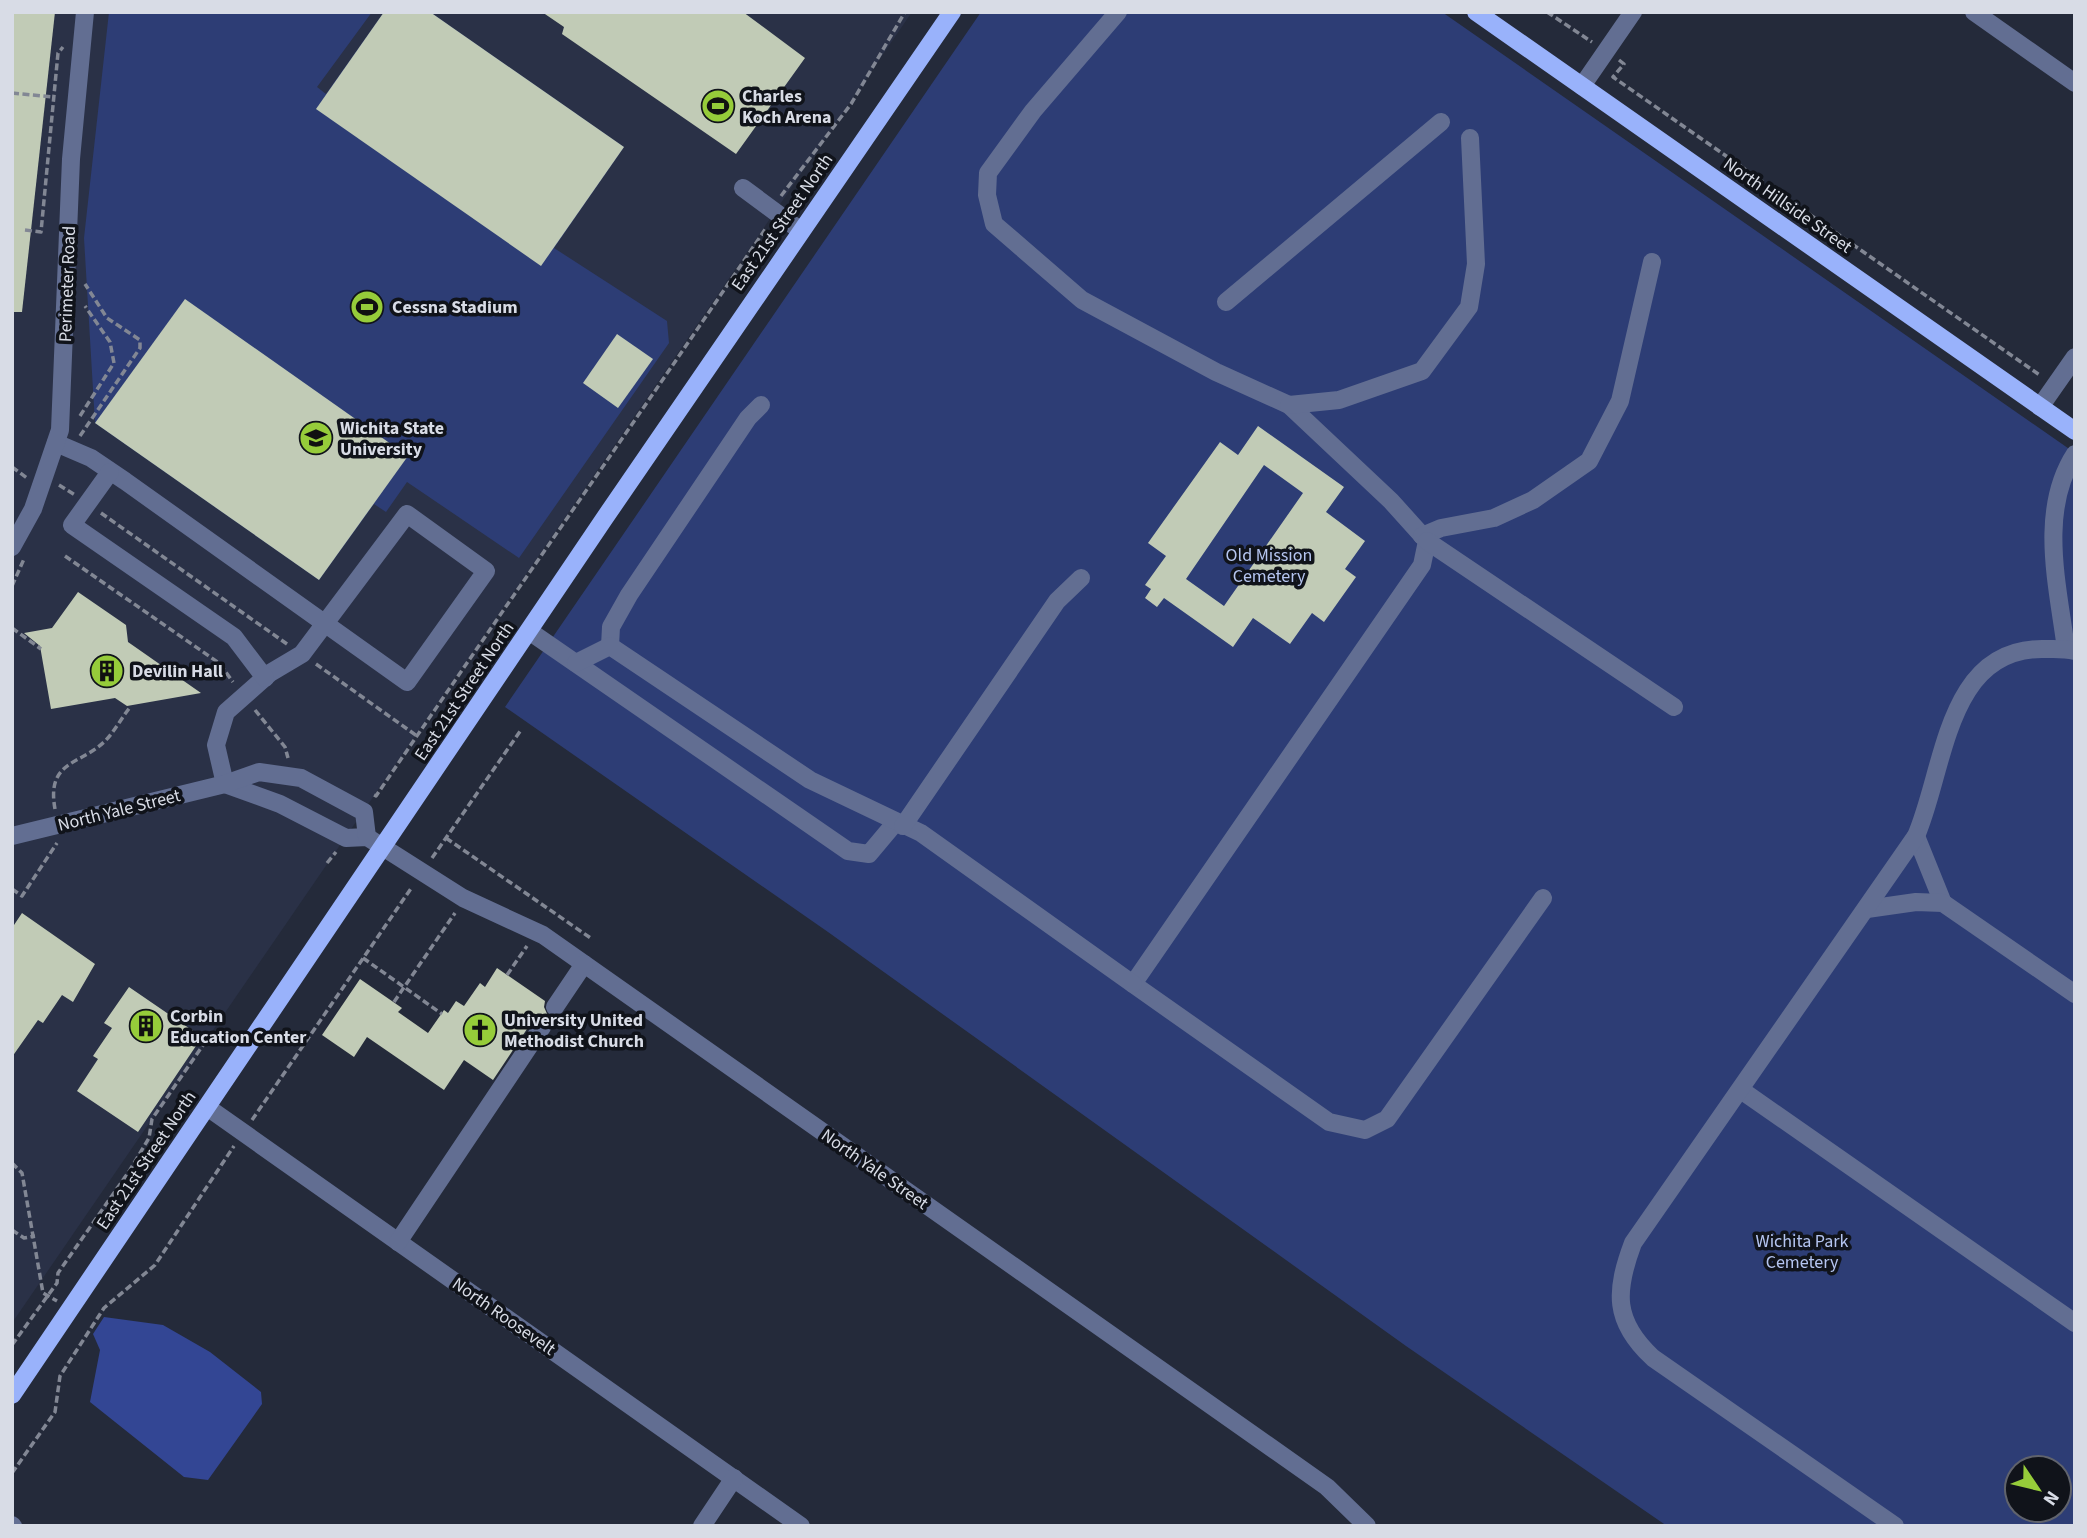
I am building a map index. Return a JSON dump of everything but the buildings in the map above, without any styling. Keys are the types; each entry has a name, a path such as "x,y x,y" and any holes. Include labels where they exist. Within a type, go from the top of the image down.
{"main road":[{"name":"East 21st Street North","path":"12,1395 952,12"},
{"name":"North Hillside Street","path":"1476,12 2075,431"}],"street":[{"name":"Perimeter Road","path":"12,547 33,509 60,430 71,159 85,12"},
{"path":"1118,12 1033,111 988,173 987,195 994,224 1082,300 1216,372 1289,405 1391,500 1424,538 1674,708"},
{"path":"1582,86 1633,12"},
{"path":"1974,12 2075,83"},
{"path":"1226,302 1441,122"},
{"path":"1289,405 1339,400 1422,371 1469,307 1476,264 1469,138"},
{"path":"743,188 801,231"},
{"path":"1424,538 1441,528 1494,518 1533,500 1590,461 1620,401 1652,262"},
{"path":"2040,407 2075,357"},
{"path":"610,646 611,627 629,595 748,418 761,405"},
{"path":"56,443 91,458 110,472 326,625 407,682 486,571 407,514 326,625 302,654 265,678 226,712 216,746 225,784"},
{"path":"1895,1526 1653,1358 1637,1344 1627,1327 1620,1285 1633,1243 1916,836 1927,811 1951,723 1981,672 2006,654 2026,649 2070,650 2054,554 2054,523 2060,489 2075,454"},
{"path":"110,472 72,525 234,637 247,649 265,678"},
{"path":"1133,984 1422,565 1424,538"},
{"path":"529,631 848,851 869,854 899,824 1057,601 1081,578"},
{"path":"576,663 610,646"},
{"path":"610,646 810,780 921,833 1329,1122 1365,1130 1387,1119 1543,898"},
{"name":"North Yale Street","path":"12,836 225,784 259,772 301,778 364,812 368,837"},
{"name":"North Yale Street","path":"225,784 280,804 346,838 368,837 463,898 543,935 1326,1487 1367,1526"},
{"path":"1916,836 1943,903"},
{"path":"1867,909 1916,902 1943,903 2075,994"},
{"path":"555,1007 584,964"},
{"path":"398,1242 541,1027"},
{"path":"1741,1090 2075,1323"},
{"name":"North Roosevelt","path":"207,1107 801,1526"},
{"path":"702,1526 734,1478"}],"path":[{"path":"367,792 376,796 765,230 775,212 777,202 851,104 905,12"},
{"path":"1547,12 1624,64 1613,77 2055,385"},
{"path":"24,230 41,232 58,53 68,41"},
{"path":"12,93 54,97"},
{"path":"77,440 140,348 140,340 107,318 82,280"},
{"path":"59,485 417,736"},
{"path":"65,556 219,663 285,747 290,762"},
{"path":"12,628 41,649"},
{"path":"12,889 22,896 61,837 54,790 65,764 105,742 131,706"},
{"path":"12,1473 55,1412 60,1376 104,1308 155,1265 521,730"},
{"path":"446,838 592,939"},
{"path":"394,1002 455,913"},
{"path":"363,958 442,1014"},
{"path":"12,1345 57,1283 58,1273 130,1170 149,1138 152,1119 208,1038"},
{"path":"12,1163 22,1173 43,1293 70,1309"},
{"path":"12,1230 23,1238 35,1236"}],"shaded area":[{"name":"Wichita State University","path":"12,12 912,12 12,1323"},
{"path":"104,1317 163,1325 210,1352 261,1392 262,1404 208,1480 184,1477 90,1402 100,1350 93,1334"}],"green space":[{"name":"Cessna Stadium","path":"109,12 372,12 317,87 326,94 384,12 430,12 624,147 554,248 667,321 669,343 519,558 407,482 386,512 374,504 319,580 95,423 84,238"},
{"name":"Old Mission Cemetery","path":"981,12 1442,12 2075,453 2075,1526 1667,1526 1406,1346 828,932 505,707"}],"place":[{"name":"Charles Koch Arena","path":"718,106"},
{"name":"Cessna Stadium","path":"367,307"},
{"name":"Wichita State University","path":"316,438"},
{"name":"Devilin Hall","path":"107,671"},
{"name":"Corbin Education Center","path":"146,1026"},
{"name":"University United Methodist Church","path":"480,1030"}],"park label":[{"name":"Wichita Park Cemetery","path":"1802,1251"}]}
